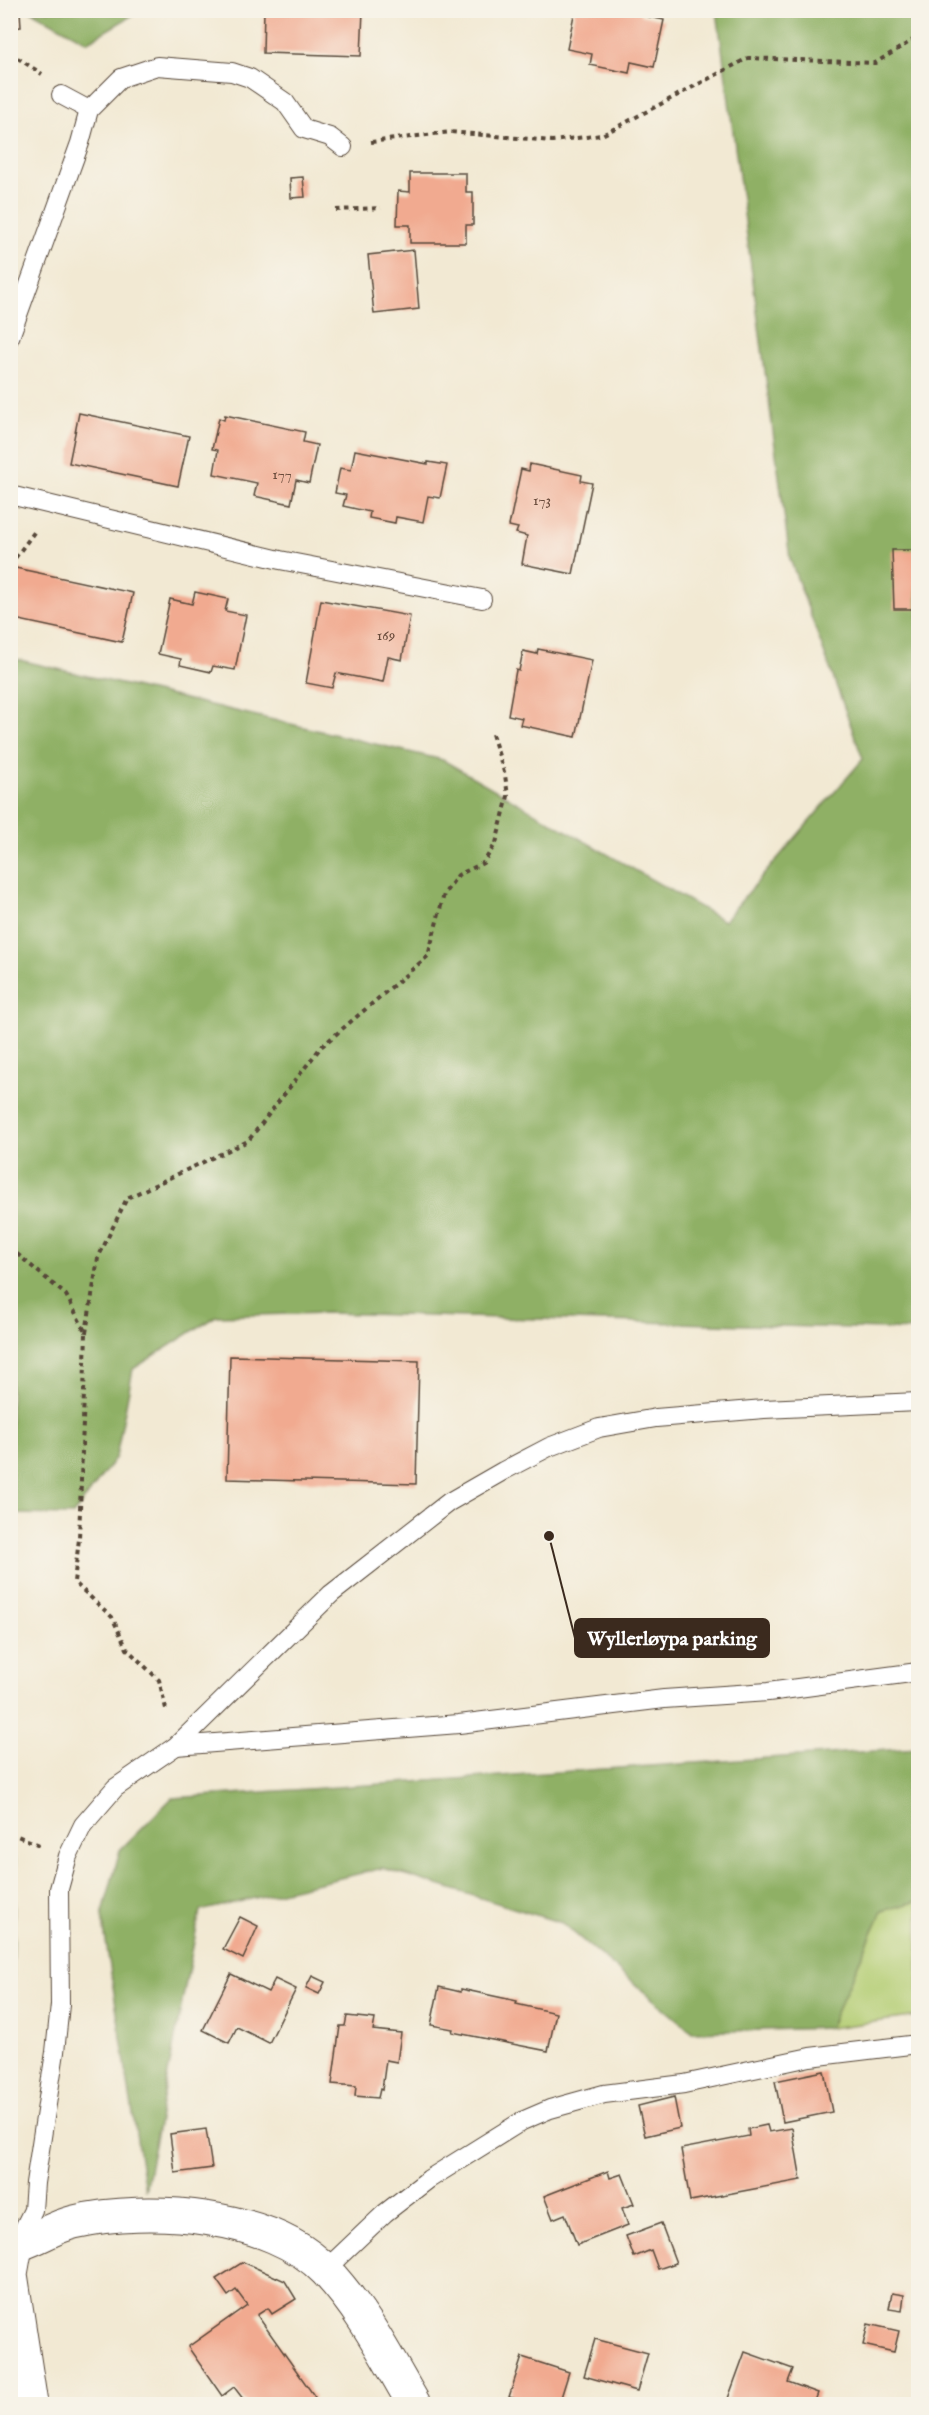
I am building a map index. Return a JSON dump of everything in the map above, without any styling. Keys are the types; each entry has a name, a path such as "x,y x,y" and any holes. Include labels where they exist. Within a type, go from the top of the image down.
{"street":[{"path":"31,2404 11,2274 13,2247 73,2222 147,2215 190,2216 257,2230 292,2244 325,2270 369,2325 414,2404"}],"lane":[{"path":"10,337 80,143 89,110 121,78 157,66 232,72 250,78 285,102 304,129 330,137 343,147"},
{"path":"61,94 89,110"},
{"path":"10,495 280,560 482,598"},
{"path":"13,2247 33,2210 55,2052 60,2005 59,1889 65,1865 83,1825 115,1788 176,1746 331,1594 391,1546 449,1502 549,1447 599,1428 656,1418 764,1409 918,1402"},
{"path":"176,1746 459,1724 652,1701 768,1692 918,1672"},
{"path":"325,2270 385,2213 429,2179 522,2121 550,2109 604,2094 684,2084 810,2057 918,2044"}],"path":[{"path":"343,147 450,132 552,141 602,135 748,58 875,63 918,37"},
{"path":"10,52 43,74 61,94"},
{"path":"336,210 381,208"},
{"path":"10,565 54,506"},
{"path":"176,1746 159,1680 127,1649 112,1617 74,1582 79,1539 86,1333 98,1258 127,1198 248,1141 321,1047 428,956 444,894 458,874 483,863 496,843 508,796 505,775 492,734"},
{"path":"10,1248 66,1295 86,1333"}],"green space":[{"path":"31,11 140,11 87,42"},
{"path":"717,11 918,11 918,1330 327,1313 216,1316 133,1369 116,1457 73,1515 11,1514 11,658 443,760 724,921 863,759 790,559"},
{"path":"918,1748 918,1901 882,1911 829,2028 692,2032 562,1923 383,1868 200,1911 145,2191 102,1916 120,1850 172,1798"},
{"path":"11,1856 15,1859 11,2085"},
{"path":"918,1901 918,2016 829,2028 882,1911"}],"building":[{"path":"10,10 20,10 21,27 10,28"},
{"path":"264,10 363,10 361,56 263,53"},
{"path":"575,10 641,10 640,15 664,20 654,67 631,62 629,73 590,65 592,54 567,49"},
{"path":"410,173 466,173 466,192 473,192 473,225 466,225 466,243 410,243 410,225 397,225 398,191 410,192"},
{"path":"303,177 305,197 291,198 290,178"},
{"path":"414,250 419,309 374,314 368,255"},
{"path":"79,413 189,436 178,486 69,463"},
{"path":"225,415 305,432 303,442 317,445 309,483 296,480 291,504 254,496 257,483 214,474 218,450 212,449 219,418 224,420"},
{"path":"355,450 428,464 428,462 447,465 440,498 428,496 423,522 396,517 395,523 369,518 370,512 343,506 346,495 335,493 340,468 351,470"},
{"path":"530,464 582,475 581,481 592,483 573,574 522,564 527,536 516,533 518,528 509,526 521,469 529,471"},
{"path":"892,550 915,550 916,609 894,609"},
{"path":"11,567 133,593 122,642 10,618"},
{"path":"195,592 228,599 225,611 246,615 235,670 213,666 211,672 180,665 181,659 158,654 170,599 192,604"},
{"path":"321,600 410,616 402,660 388,657 383,682 336,673 332,688 306,683"},
{"path":"538,649 592,660 576,737 520,725 522,718 508,715 516,670 519,671 523,651 537,654"},
{"path":"230,1356 419,1361 416,1484 227,1479"},
{"path":"240,1917 258,1926 243,1959 223,1949"},
{"path":"231,1974 268,1992 275,1979 296,1989 269,2043 237,2027 229,2043 203,2030"},
{"path":"312,1976 325,1982 319,1994 306,1988"},
{"path":"439,1987 461,1992 461,1989 517,2001 516,2004 556,2013 548,2051 452,2032 453,2029 431,2025"},
{"path":"347,2016 375,2019 373,2030 401,2033 397,2062 386,2060 382,2090 380,2089 378,2098 355,2096 356,2086 332,2084 340,2026 345,2026"},
{"path":"824,2071 832,2112 783,2122 775,2081"},
{"path":"674,2097 680,2128 645,2136 638,2106"},
{"path":"767,2125 769,2132 792,2128 801,2180 690,2201 681,2149 749,2136 748,2129"},
{"path":"206,2129 212,2168 175,2173 170,2134"},
{"path":"608,2171 610,2178 622,2174 634,2204 622,2208 628,2225 577,2245 565,2214 553,2219 544,2196"},
{"path":"661,2223 676,2263 658,2269 651,2250 634,2257 626,2236"},
{"path":"243,2262 285,2281 296,2299 272,2314 268,2308 257,2315 315,2397 305,2404 247,2404 234,2387 222,2396 188,2347 247,2305 236,2290 228,2296 216,2279"},
{"path":"892,2293 904,2295 902,2311 889,2309"},
{"path":"868,2324 899,2331 894,2352 863,2345"},
{"path":"595,2339 648,2353 637,2391 584,2376"},
{"path":"745,2352 793,2369 788,2382 818,2393 814,2404 726,2404"},
{"path":"522,2357 569,2372 559,2404 533,2404 509,2397"}],"place":[{"name":"Wyllerløypa parking","path":"549,1536"}]}
